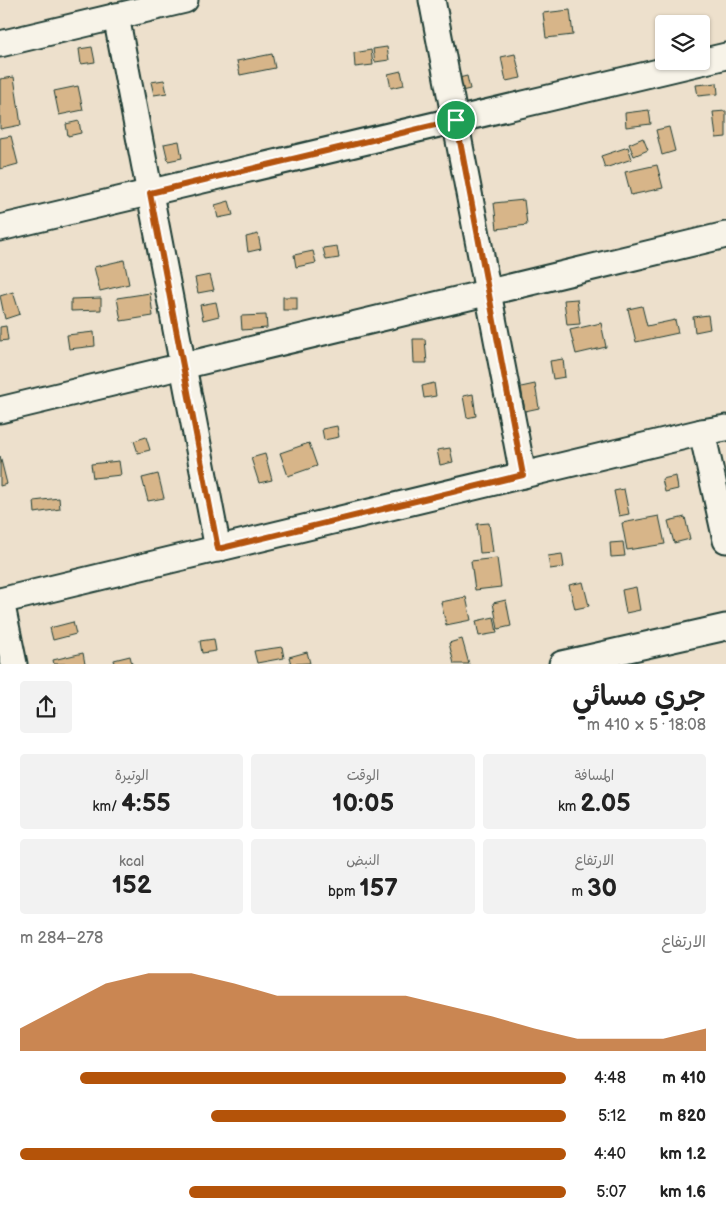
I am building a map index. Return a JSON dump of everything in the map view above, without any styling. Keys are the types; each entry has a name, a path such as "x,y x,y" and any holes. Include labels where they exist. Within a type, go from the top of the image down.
{"street":[{"path":"0,44 185,0"},
{"path":"432,0 523,475"},
{"path":"116,16 218,549"},
{"path":"0,228 726,56"},
{"path":"0,410 726,235"},
{"path":"14,664 1,601 714,430 726,540"},
{"path":"562,664 726,627"}],"building":[{"path":"570,10 573,35 546,38 543,13"},
{"path":"92,47 95,62 81,64 79,49"},
{"path":"387,47 389,60 375,62 373,49"},
{"path":"371,50 373,65 355,67 354,53"},
{"path":"272,54 275,68 240,75 237,61"},
{"path":"515,54 521,78 506,81 501,57"},
{"path":"401,71 404,85 391,88 388,74"},
{"path":"467,76 470,89 457,92 455,79"},
{"path":"14,77 21,125 0,129 0,79"},
{"path":"164,80 167,93 154,95 151,82"},
{"path":"717,83 718,94 698,96 696,85"},
{"path":"78,86 83,110 59,115 54,91"},
{"path":"649,110 651,124 626,127 625,113"},
{"path":"726,111 726,137 716,138 713,112"},
{"path":"79,121 81,133 68,136 66,124"},
{"path":"669,127 675,151 662,155 656,130"},
{"path":"11,136 18,164 0,169 0,138"},
{"path":"643,138 648,150 634,156 629,144"},
{"path":"179,141 182,158 168,161 164,144"},
{"path":"628,147 632,159 605,168 601,156"},
{"path":"657,165 663,188 631,195 625,172"},
{"path":"524,200 527,225 497,229 494,203"},
{"path":"229,201 233,215 218,218 215,205"},
{"path":"258,234 261,249 248,252 246,237"},
{"path":"337,246 339,258 326,260 323,248"},
{"path":"313,251 316,263 296,267 294,255"},
{"path":"124,260 129,284 100,291 94,267"},
{"path":"210,275 214,290 198,293 195,278"},
{"path":"13,292 20,314 5,319 0,296"},
{"path":"150,293 153,316 121,321 117,298"},
{"path":"283,297 297,297 297,310 283,310"},
{"path":"101,298 101,310 71,311 71,299"},
{"path":"577,299 580,324 567,325 564,300"},
{"path":"216,302 219,316 203,320 200,305"},
{"path":"642,306 647,326 675,320 678,333 636,342 628,309"},
{"path":"266,315 267,328 242,330 241,316"},
{"path":"708,315 710,329 695,332 693,317"},
{"path":"601,323 606,347 576,354 570,330"},
{"path":"6,326 8,340 0,341 0,327"},
{"path":"94,332 95,346 69,349 67,335"},
{"path":"413,339 425,339 427,363 414,363"},
{"path":"563,359 565,377 553,379 550,361"},
{"path":"434,383 436,396 424,398 422,386"},
{"path":"535,384 539,408 525,411 521,387"},
{"path":"473,394 476,416 467,418 463,396"},
{"path":"337,426 339,437 324,440 322,429"},
{"path":"146,437 150,450 138,453 134,441"},
{"path":"309,443 317,466 288,476 280,453"},
{"path":"450,448 453,462 440,465 437,450"},
{"path":"265,454 272,480 259,483 251,458"},
{"path":"0,456 7,484 0,486"},
{"path":"119,461 121,475 93,478 91,464"},
{"path":"158,474 164,498 148,501 142,478"},
{"path":"676,476 678,489 665,492 662,479"},
{"path":"624,489 629,514 619,516 614,491"},
{"path":"59,498 60,509 35,513 34,501"},
{"path":"659,516 665,544 627,550 622,523"},
{"path":"685,517 690,539 674,543 668,521"},
{"path":"489,523 493,552 480,553 477,524"},
{"path":"623,542 625,556 611,557 610,543"},
{"path":"562,554 564,567 550,569 548,556"},
{"path":"497,558 501,587 475,590 471,561"},
{"path":"583,582 589,606 575,609 569,585"},
{"path":"636,587 640,610 626,613 622,590"},
{"path":"466,597 471,620 446,625 441,602"},
{"path":"506,600 511,626 498,629 493,603"},
{"path":"494,617 497,633 479,636 476,621"},
{"path":"73,622 76,634 53,640 50,628"},
{"path":"214,639 216,651 202,653 200,641"},
{"path":"462,639 469,664 454,664 449,643"},
{"path":"282,647 284,658 257,663 254,651"},
{"path":"307,652 310,663 291,664 289,657"},
{"path":"83,653 85,664 54,664 53,660"},
{"path":"130,656 132,664 115,664 114,660"}],"route":[{"path":"456,120 523,475 218,549 150,193 456,120"}]}
